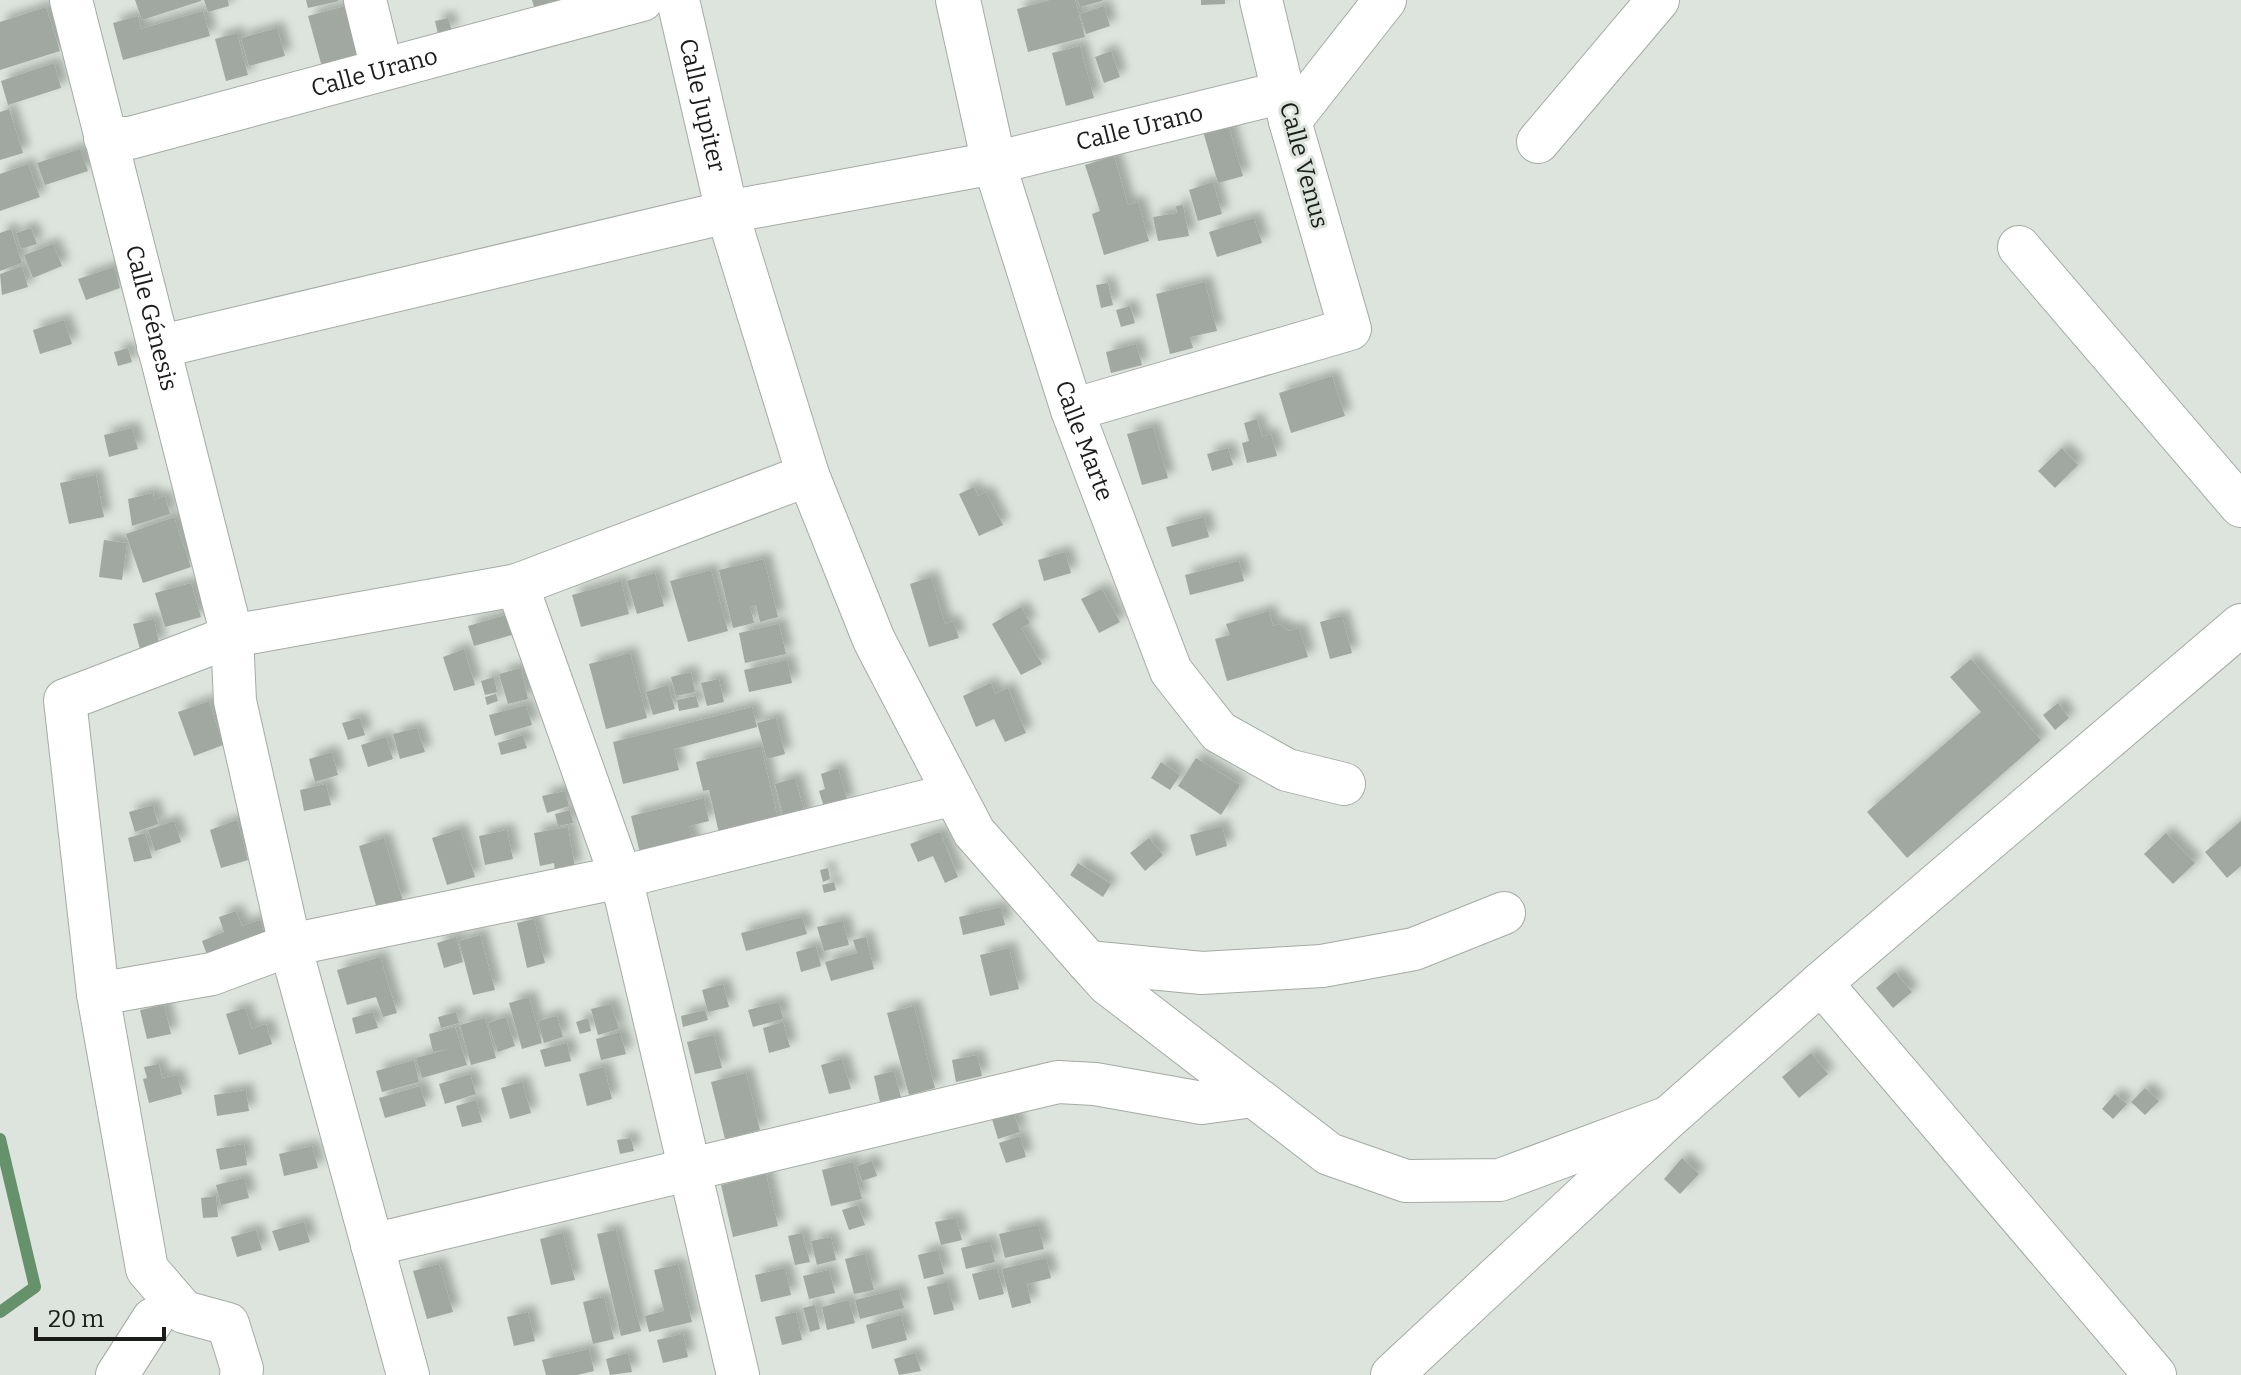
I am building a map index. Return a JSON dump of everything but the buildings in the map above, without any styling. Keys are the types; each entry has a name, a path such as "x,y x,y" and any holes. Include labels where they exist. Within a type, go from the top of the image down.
{"street":[{"name":"Calle Génesis","path":"71,0 232,636 235,701 290,945 408,1375"},
{"path":"365,0 382,69"},
{"name":"Calle Urano","path":"105,138 130,138 642,0"},
{"name":"Calle Jupiter","path":"678,0 727,212 808,475 874,640 974,832 1088,962 1108,984 1329,1154 1406,1181 1500,1180 1669,1117"},
{"name":"Calle Marte","path":"958,0 994,163 1072,410 1171,671 1219,732 1287,770 1344,784"},
{"name":"Calle Venus","path":"1072,410 1350,329 1287,106 1261,0"},
{"path":"1287,106 1385,0"},
{"path":"1538,142 1658,0"},
{"name":"Calle Urano","path":"158,347 727,212 1287,106"},
{"path":"2019,247 2241,506"},
{"path":"241,1375 242,1369 228,1324 184,1312 147,1269 98,994 65,700 232,636 517,585 808,475"},
{"path":"517,585 621,877 738,1375"},
{"path":"1392,1375 1669,1117 1821,983 2241,625"},
{"path":"98,994 212,974 290,945 621,877 954,794"},
{"path":"1088,962 1202,973 1322,966 1414,949 1504,913"},
{"path":"1821,983 2155,1375"},
{"path":"372,1245 1058,1082 1095,1084 1202,1103 1253,1096"},
{"path":"117,1375 153,1319"}],"waterway":[{"path":"0,1139 35,1287 0,1312"}]}
